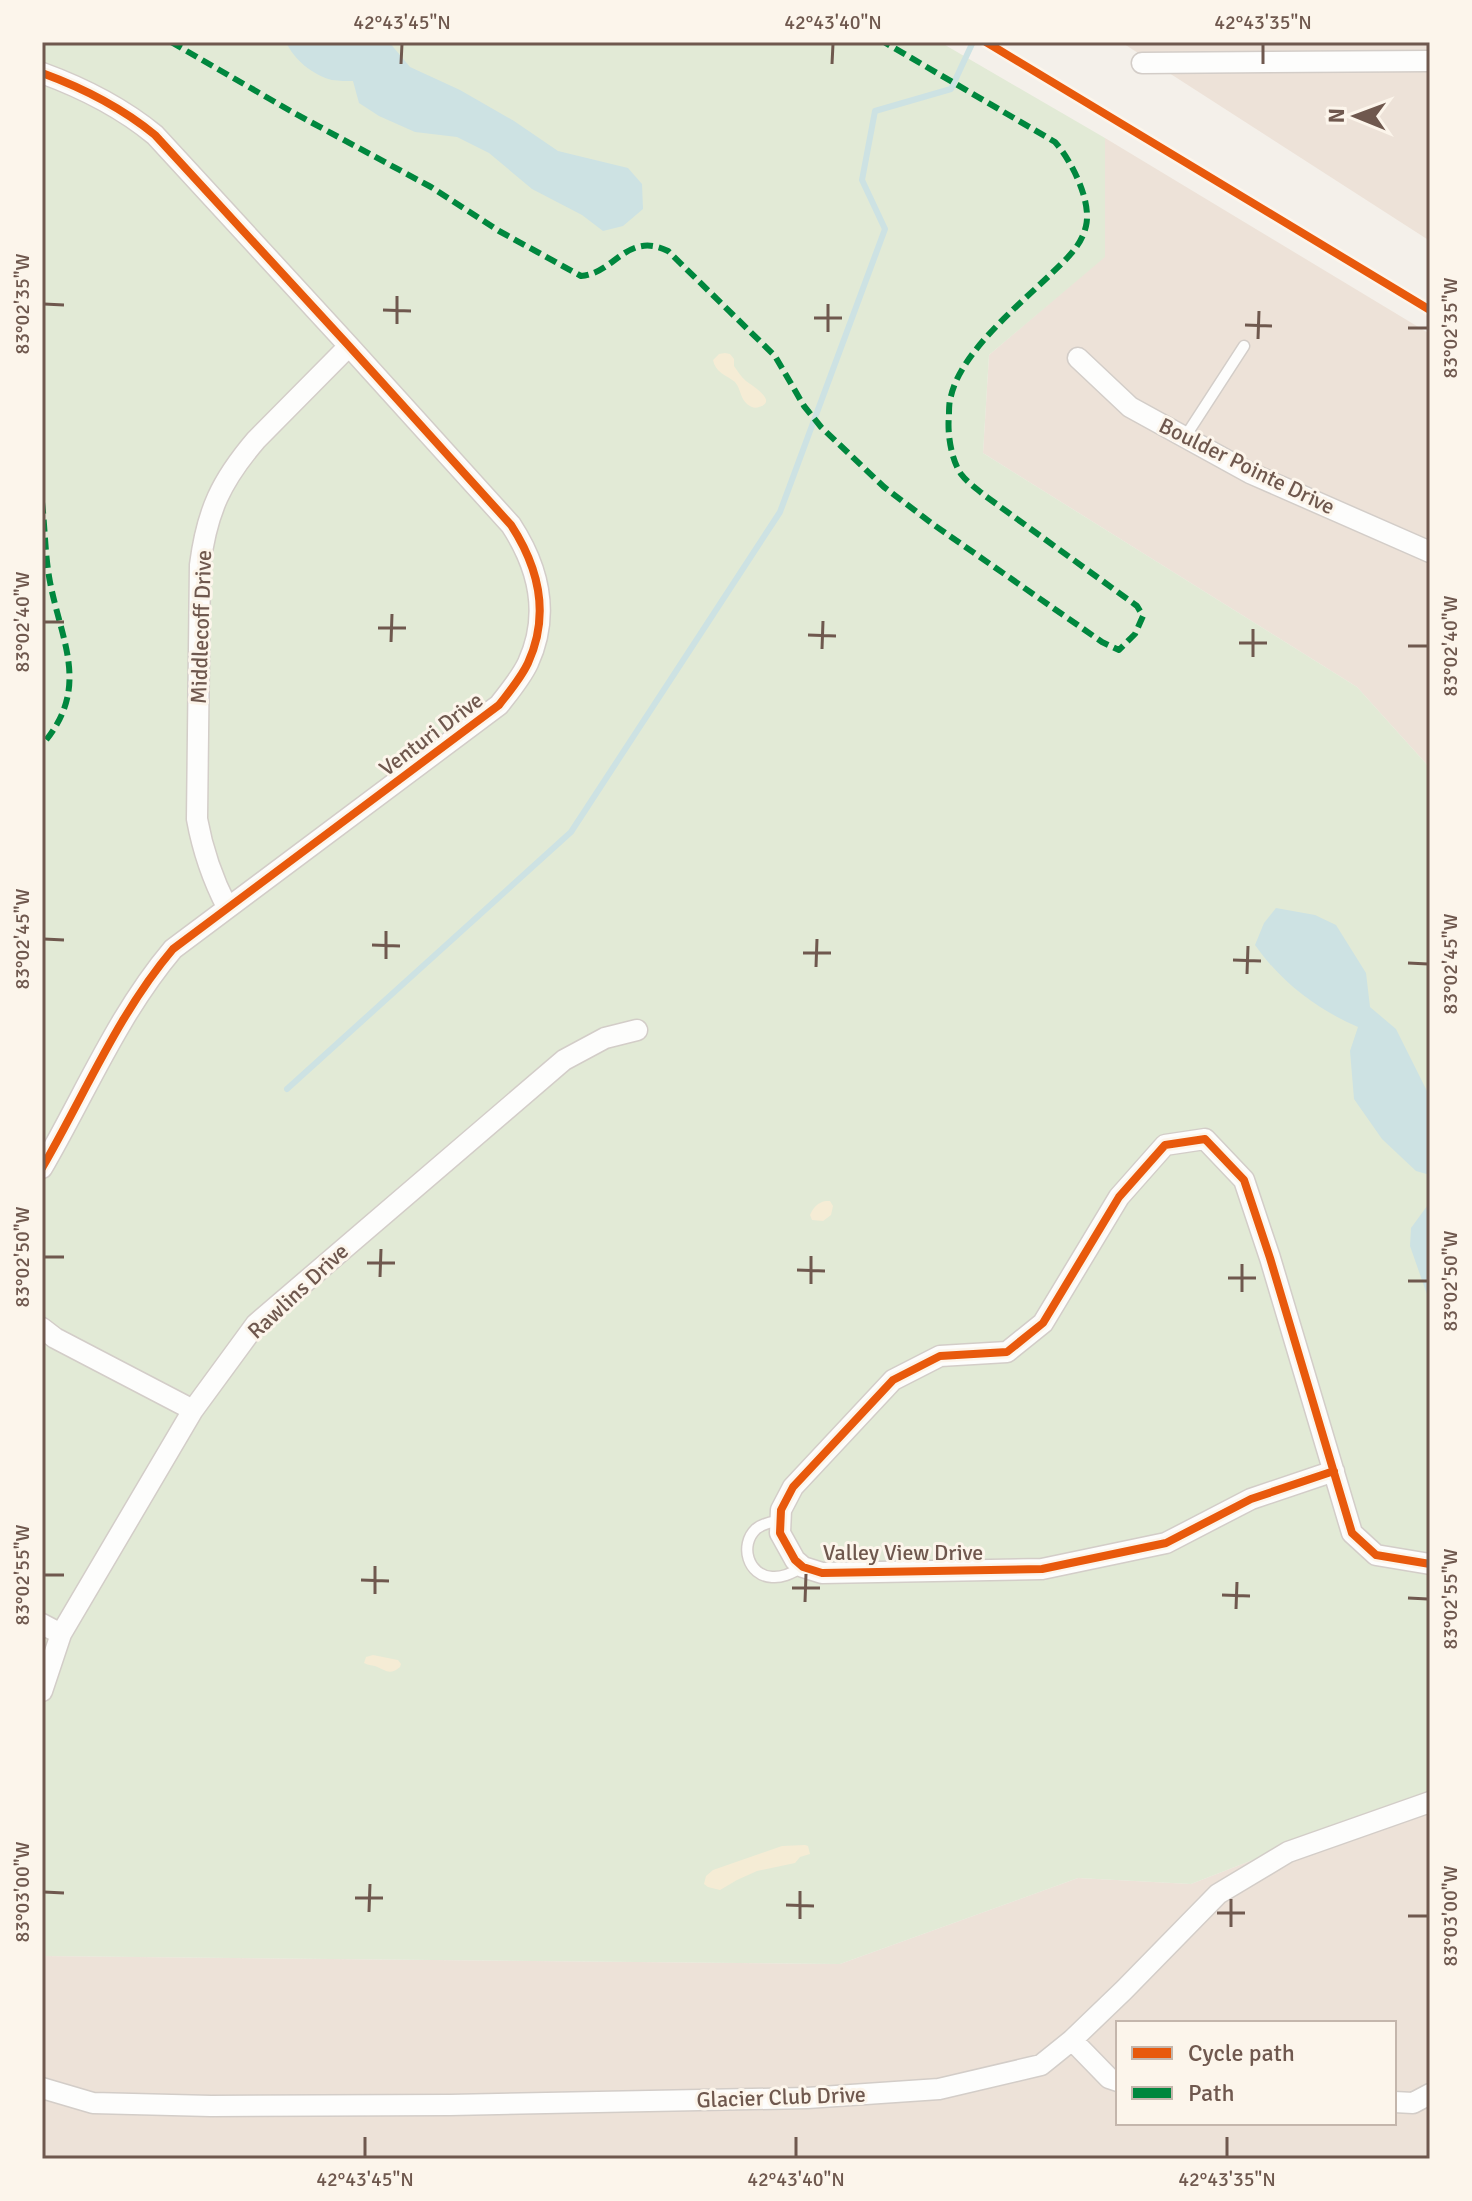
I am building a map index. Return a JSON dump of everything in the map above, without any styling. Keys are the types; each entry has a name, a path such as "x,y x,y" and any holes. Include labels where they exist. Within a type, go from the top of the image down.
{"street":[{"path":"1142,63 1430,61"},
{"name":"Venturi Drive","path":"42,73 102,99 155,135 511,525 525,546 534,569 540,613 528,663 499,705 173,949 129,1008 42,1168"},
{"name":"Middlecoff Drive","path":"227,907 211,874 197,819 200,565 204,533 223,486 243,456 349,346"},
{"name":"Boulder Pointe Drive","path":"1078,358 1130,407 1250,473 1430,552"},
{"name":"Rawlins Drive","path":"42,1691 61,1634 193,1410 256,1324 564,1060 605,1038 637,1030"},
{"path":"780,1520 781,1510 793,1487 893,1380 940,1356 1007,1352 1043,1323 1119,1197 1165,1145 1205,1139 1244,1180 1352,1533 1376,1555 1430,1564"},
{"path":"42,1328 55,1338 193,1410"},
{"name":"Valley View Drive","path":"780,1520 780,1533 795,1560 803,1567 822,1573 1042,1569 1166,1543 1251,1499 1334,1471"},
{"path":"42,1624 61,1634"},
{"name":"Glacier Club Drive","path":"42,2088 93,2103 211,2106 807,2098 939,2089 1041,2065 1124,1990 1218,1894 1288,1852 1430,1802"},
{"path":"1072,2040 1109,2078 1116,2080"},
{"path":"1396,2102 1413,2103 1430,2094"}],"lane":[{"path":"1185,437 1244,346"},
{"path":"780,1520 754,1530 747,1547 751,1565 767,1577 776,1578 803,1567"}],"shaded area":[{"path":"286,42 389,42 410,67 460,90 558,151 628,168 642,184 643,209 623,226 603,231 582,215 532,189 489,153 457,137 415,132 379,116 359,103 353,81 332,80 318,74 299,61"},
{"path":"1121,42 1430,42 1430,241"},
{"path":"1105,138 1430,334 1430,768 1357,687 983,453 989,355 1105,256"},
{"path":"1276,908 1315,915 1336,925 1366,973 1370,1007 1396,1029 1430,1097 1430,1175 1416,1171 1382,1139 1354,1099 1350,1051 1358,1027 1300,993 1276,971 1255,945 1264,923"},
{"path":"1430,1202 1430,1303 1410,1246 1411,1228"},
{"path":"1430,1793 1430,2159 42,2159 42,1956 840,1964 1078,1878 1191,1884"}],"green space":[{"path":"42,42 940,42 1105,138 1105,257 989,355 983,453 1357,687 1430,768 1430,1793 1191,1884 1078,1878 840,1964 42,1956"}],"sand":[{"path":"725,353 734,359 734,366 742,378 765,397 764,404 756,408 747,404 735,382 716,368 713,360"},
{"path":"826,1201 833,1206 831,1215 823,1221 812,1220 810,1215 814,1208"},
{"path":"373,1655 398,1660 400,1667 390,1672 364,1663 366,1657"},
{"path":"805,1845 810,1854 800,1857 795,1863 757,1871 720,1890 704,1884 706,1876 713,1870 782,1846"}],"waterway":[{"path":"287,1089 571,832 780,512 885,229 862,180 875,111 951,89 972,44"}],"marked path":[{"path":"171,42 431,187 499,231 581,276 603,268 631,249 654,246 668,251 775,356 804,406 821,427 884,487 1102,642 1119,650 1135,634 1143,616 1137,606 969,483 958,468 949,438 950,398 966,363 993,330 1067,258 1081,240 1087,216 1079,181 1055,142 884,42"},
{"path":"42,502 48,572 69,665 66,704 42,745"}],"cycle path":[{"path":"986,42 1430,310"},
{"path":"42,73 101,99 155,135 511,525 529,558 540,610 535,645 528,663 499,705 173,949 135,1000 42,1168"},
{"path":"1334,1471 1251,1499 1166,1543 1042,1569 822,1573 803,1567 795,1560 780,1533 781,1510 793,1487 893,1380 940,1356 1007,1352 1043,1323 1119,1197 1165,1145 1205,1139 1244,1180 1270,1258 1352,1533 1376,1555 1430,1564"}]}
